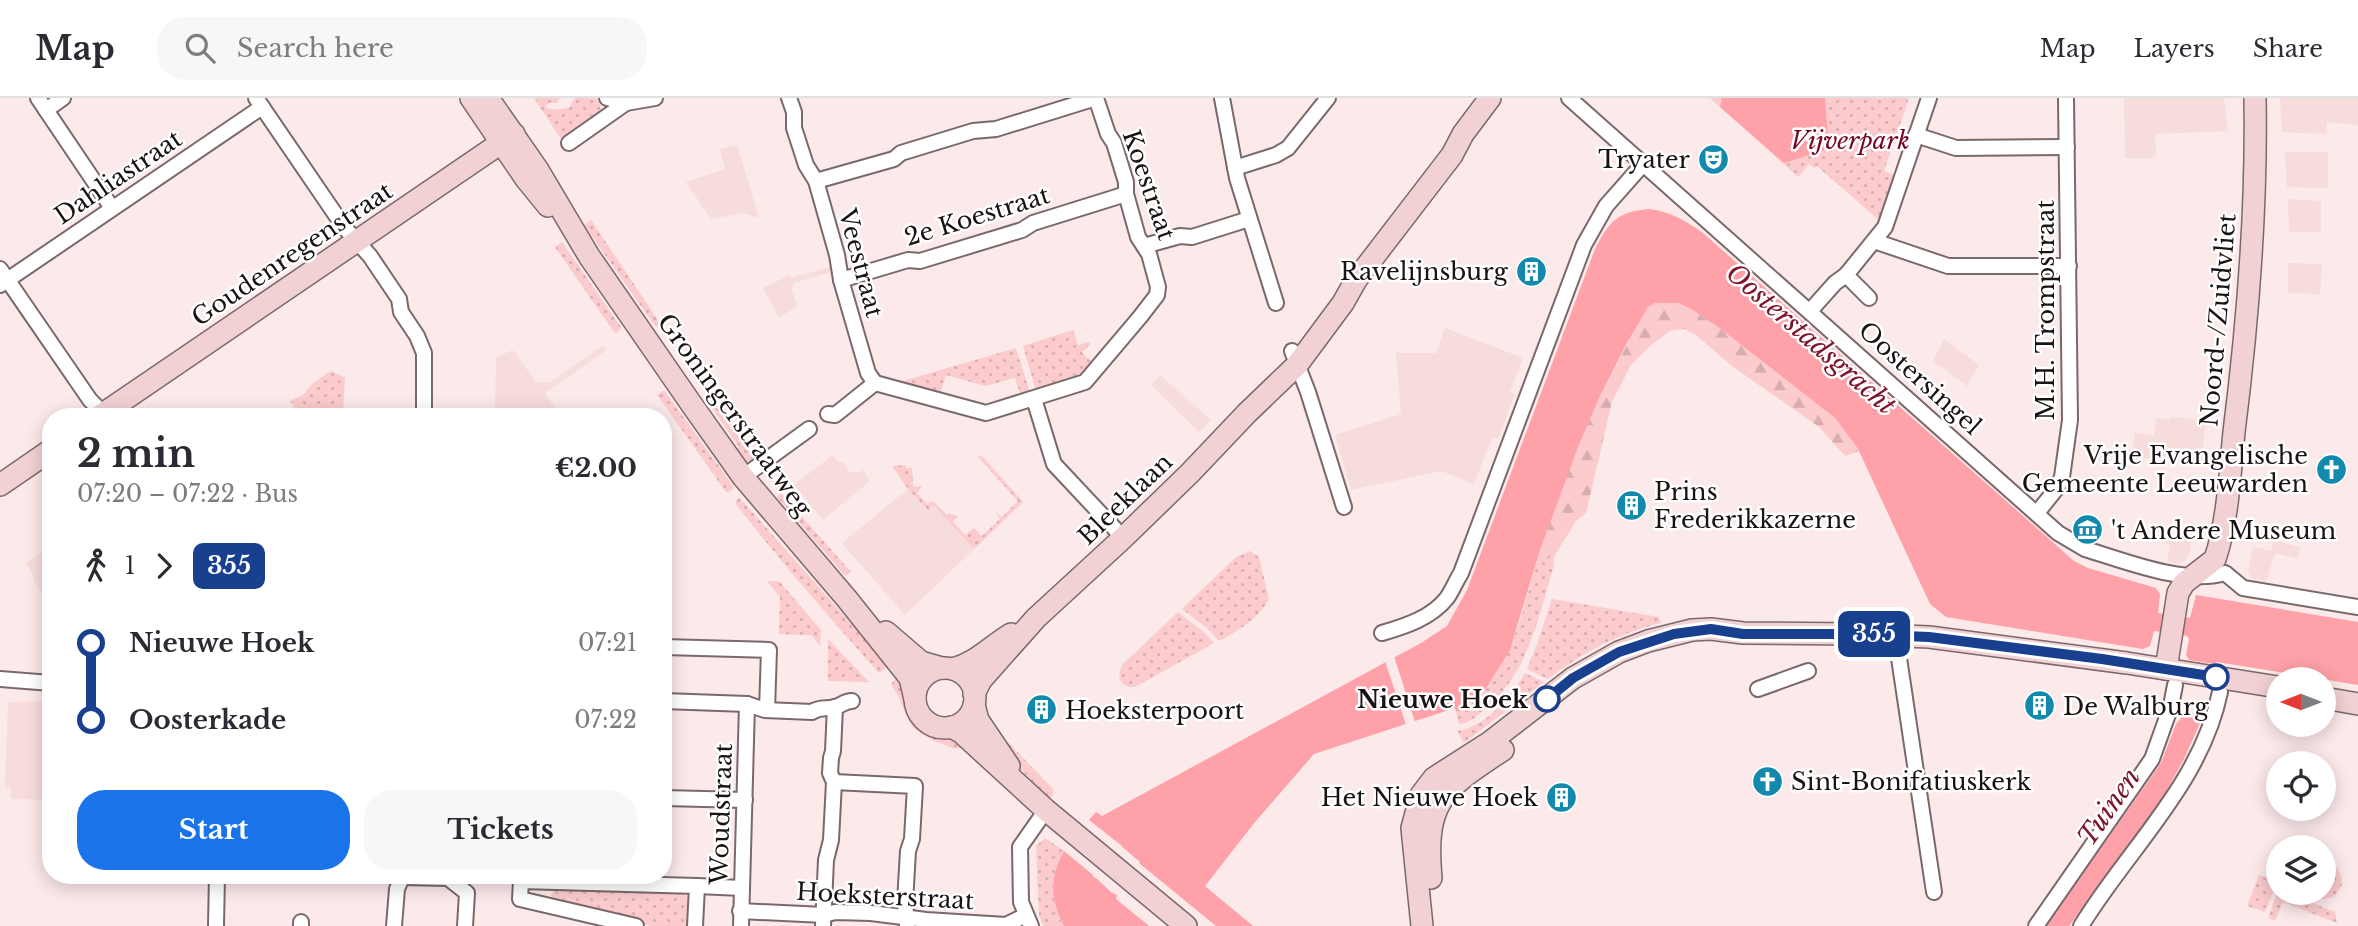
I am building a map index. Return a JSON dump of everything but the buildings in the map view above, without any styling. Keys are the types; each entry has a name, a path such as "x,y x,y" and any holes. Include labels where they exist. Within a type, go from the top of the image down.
{"main road":[{"name":"Groningerstraatweg","path":"471,98 555,197 589,256 743,477 848,599 910,678 915,699"},
{"name":"Groningerstraatweg","path":"488,98 508,139"},
{"name":"Bleeklaan","path":"974,699 981,680 1036,618 1190,473 1247,413 1343,303 1356,280 1452,155 1463,134 1490,98"},
{"name":"Bleeklaan","path":"1452,155 1469,140 1502,98"},
{"name":"Noord-/Zuidvliet","path":"2168,679 2171,636 2180,587 2213,562 2217,555 2229,475 2247,321 2254,227 2255,98"},
{"name":"Goudenregenstraat","path":"115,408 508,139"},
{"path":"0,485 42,456"},
{"name":"Groningerstraatweg","path":"848,599 921,662 947,669"},
{"name":"Bleeklaan","path":"947,669 972,662 1036,618"},
{"path":"1436,926 1428,852 1429,834 1434,814 1444,795 1461,779 1515,742 1598,678 1649,648 1692,630 1711,629 1743,634 1899,635 1981,643 2063,656 2125,675 2266,686"},
{"path":"1422,926 1412,828 1415,813 1427,785 1455,762 1484,746 1513,725 1573,678 1619,652 1649,648"},
{"path":"974,699 969,715 962,723 941,728 922,718 915,699 922,679 931,672 947,669 963,675 971,683 978,720 1024,788"},
{"path":"2168,679 2220,692 2266,696"},
{"path":"2336,701 2358,704"},
{"path":"952,727 962,733 1046,810 1186,926"}],"street":[{"path":"63,98 42,104 112,208"},
{"path":"607,98 626,103 655,98"},
{"name":"Veestraat","path":"789,98 794,112 794,128 806,165 816,180 868,373 875,383"},
{"path":"816,180 894,159 901,153 973,131 996,129 1096,98"},
{"name":"Koestraat","path":"1034,399 1085,382 1157,295 1158,287 1149,254 1138,237 1126,194 1126,182 1096,98"},
{"path":"1222,98 1235,168 1276,303"},
{"path":"1235,168 1276,155 1288,148 1328,98"},
{"name":"Oostersingel","path":"1569,98 2058,533 2085,549 2170,573 2192,576 2225,573 2244,588 2358,607"},
{"path":"1810,311 1846,275 1885,227 1929,98"},
{"name":"M.H. Trompstraat","path":"2037,513 2057,488 2062,477 2070,420 2066,98"},
{"path":"259,102 344,227 370,256 399,299 401,312 421,344 425,363 424,408"},
{"name":"Dahliastraat","path":"3,278 112,208 259,102"},
{"path":"569,143 626,103"},
{"path":"1916,135 1956,148 2067,147"},
{"path":"1382,633 1410,625 1427,616 1447,598 1456,581 1584,245 1606,206 1644,163"},
{"name":"2e Koestraat","path":"841,280 908,260 920,261 946,254 1126,194"},
{"path":"1144,246 1180,236 1192,237 1249,219"},
{"path":"1874,241 1948,266 2069,266"},
{"path":"1846,275 1869,298"},
{"path":"3,278 96,408"},
{"path":"1295,358 1344,507"},
{"path":"828,414 835,415 875,383 986,413 1034,399 1054,464 1115,528 1122,539"},
{"path":"743,477 809,429"},
{"path":"1899,635 1899,658 1934,892"},
{"path":"672,647 769,650 767,710"},
{"path":"1758,689 1808,671"},
{"path":"2036,926 2152,759 2171,706 2168,679"},
{"path":"0,680 42,682"},
{"path":"2081,926 2150,832 2186,777 2206,735 2220,692"},
{"path":"672,701 747,704 767,710 812,712 818,707 835,707 844,701 852,701"},
{"name":"Woudstraat","path":"741,918 747,704"},
{"path":"824,920 826,860 831,840 834,782 830,765 835,707"},
{"path":"834,782 915,786 912,839 908,851 907,922"},
{"path":"672,798 745,800"},
{"path":"1029,921 1021,902 1020,847 1046,810"},
{"path":"216,926 217,884"},
{"path":"394,926 399,884"},
{"path":"456,884 467,893 465,926"},
{"path":"519,884 520,898 636,926"},
{"path":"652,884 741,888"},
{"path":"695,926 697,886"},
{"name":"Hoeksterstraat","path":"741,918 824,920 835,912 907,922 926,920 1006,925 1029,921"}],"shaded area":[{"path":"2124,98 2224,98 2228,131 2155,134 2156,155 2151,158 2125,158"},
{"path":"2280,98 2358,98 2358,125 2327,122 2326,134 2282,132"},
{"path":"737,145 759,218 743,213 711,219 686,182 725,169 720,149"},
{"path":"2285,152 2328,152 2328,188 2287,187"},
{"path":"2288,199 2321,201 2321,232 2289,232"},
{"path":"2288,263 2322,264 2320,294 2288,293"},
{"path":"832,266 834,273 794,283 792,289 797,306 779,318 763,288 790,275 791,278"},
{"path":"1445,328 1523,358 1510,392 1515,394 1498,439 1492,437 1474,484 1441,471 1351,490 1335,435 1401,414 1396,353 1436,353"},
{"path":"1944,339 1979,365 1967,386 1933,361"},
{"path":"604,345 607,350 545,393 555,408 495,408 496,357 513,350 536,382 549,383"},
{"path":"1160,375 1211,420 1199,432 1151,385"},
{"path":"2170,417 2206,420 2201,465 2132,457 2135,433 2154,435 2156,418 2170,420"},
{"path":"833,455 839,463 845,464 848,471 858,473 863,470 870,481 823,520 794,485"},
{"path":"908,489 928,509 933,505 974,549 905,615 842,543"},
{"path":"2165,535 2191,538 2190,555 2186,560 2179,564 2167,561 2170,544 2165,543"},
{"path":"2274,540 2300,547 2298,559 2275,553 2266,582 2251,578 2248,571 2253,547 2271,551"},
{"path":"42,552 42,593 34,581 26,563"},
{"path":"42,701 42,800 11,799 11,788 5,787 8,702"}],"green space":[{"path":"534,98 560,98 557,103 546,105 547,108 555,110 569,108 575,98 595,98 601,109 561,139"},
{"name":"Vijverpark","path":"1710,98 1909,98 1884,171 1896,176 1880,221 1817,166 1814,168 1809,164 1798,177"},
{"path":"591,220 660,323 658,327 584,225"},
{"path":"562,242 621,327 618,333 614,332 555,247"},
{"path":"1654,303 1678,303 1721,329 1835,418 1859,451 1845,456 1819,427 1732,366 1696,335 1684,329 1670,331 1631,365 1612,402 1586,513 1576,521 1554,557 1545,559 1539,553 1577,447 1640,320"},
{"path":"1073,330 1078,345 1089,342 1082,353 1091,361 1074,378 1036,391 1023,346"},
{"path":"1016,348 1030,393 1021,396 1015,378 985,386 946,375 940,394 904,385 903,381"},
{"path":"331,371 345,378 343,408 294,408 290,401 303,395 312,384"},
{"path":"664,390 733,489 726,492 672,416 672,408 666,408 657,395"},
{"path":"711,401 715,402 753,457 750,463 743,462 735,450 739,447 709,404"},
{"path":"977,456 983,457 1023,502 974,549 933,505 928,510 908,489 892,466 906,465 906,468 912,468 913,486 921,487 917,493 927,504 933,501 948,516 958,516 953,522 965,535 974,528 982,536 1000,519 995,512 1002,517 1018,501"},
{"path":"781,493 851,572 845,576 777,497"},
{"path":"739,497 855,628 859,624 888,665 881,672 878,672 770,547 735,503"},
{"path":"1250,551 1259,557 1269,599 1254,618 1219,641 1182,609 1236,557"},
{"path":"1539,553 1545,559 1554,557 1554,565 1521,663 1498,697 1475,717 1459,724 1456,711 1468,706 1488,685 1509,650 1523,612"},
{"path":"767,581 779,581 821,630 820,646 811,635 779,634 780,597"},
{"path":"1552,599 1659,617 1661,623 1630,632 1602,645 1548,679 1527,669"},
{"path":"1178,612 1214,643 1135,687 1122,683 1120,676 1123,664"},
{"path":"828,639 869,682 828,681"},
{"path":"1525,673 1544,682 1464,743 1457,731 1478,724 1497,710"},
{"path":"898,676 910,712 917,723 930,733 949,736 964,747 949,747 929,738 913,726 891,684"},
{"path":"1000,734 1053,789 1053,795 1049,799 1010,758"},
{"path":"1045,838 1064,851 1056,870 1053,888 1056,907 1064,926 1044,926 1039,916 1036,846"},
{"path":"2336,868 2341,876 2342,885 2336,894"},
{"path":"2259,875 2266,878 2268,905 2265,912 2247,906"},
{"path":"555,889 683,890 692,908 690,926 651,926 554,902 551,895"},
{"path":"2273,905 2282,905 2275,921 2268,918"},
{"path":"2291,905 2317,905 2335,912 2337,923"}],"water":[{"path":"1722,98 1825,98 1828,139 1825,150 1784,163 1720,107"},
{"name":"Oosterstadsgracht","path":"1637,210 1663,212 1703,233 2074,561 2088,568 2156,588 2160,594 2158,613 2190,618 2196,595 2358,622 2358,685 2336,681 2336,667 2266,667 2266,670 2189,660 2186,655 2189,639 2187,636 2154,631 2150,646 2143,649 1946,617 1930,604 1858,449 1835,418 1721,329 1691,309 1678,303 1655,303 1648,307 1599,398 1539,553 1510,650 1487,687 1461,711 1456,711 1455,708 1314,754 1255,822 1205,886 1253,926 1216,926 1139,863 1138,859 1113,893 1117,895 1116,899 1149,926 1064,926 1056,907 1053,888 1056,870 1064,851 1093,877 1122,846 1089,820 1096,812 1102,816 1421,643 1447,626 1467,590 1595,249 1615,220"},
{"path":"2186,712 2200,715 2201,721 2164,795 2069,926 2046,926 2161,763 2176,724"}],"pier":[{"path":"1394,656 1415,722 1406,725 1385,661"},
{"path":"1119,844 1140,862 1112,893 1093,875"}],"bus line":[{"name":"355","path":"1547,699 1573,678 1619,652 1674,634 1711,629 1743,634 1929,637 2216,677"}],"place":[{"name":"Tryater","path":"1713,159"},
{"name":"Ravelijnsburg","path":"1531,271"},
{"name":"Vrije Evangelische Gemeente Leeuwarden","path":"2331,469"},
{"name":"Prins Frederikkazerne","path":"1631,505"},
{"name":"'t Andere Museum","path":"2088,530"},
{"name":"Nieuwe Hoek","path":"1547,699"},
{"name":"De Walburg","path":"2040,706"},
{"name":"Hoeksterpoort","path":"1042,710"},
{"name":"Sint-Bonifatiuskerk","path":"1768,781"},
{"name":"Het Nieuwe Hoek","path":"1561,797"}],"water label":[{"name":"Tuinen","path":"2109,807"}]}
